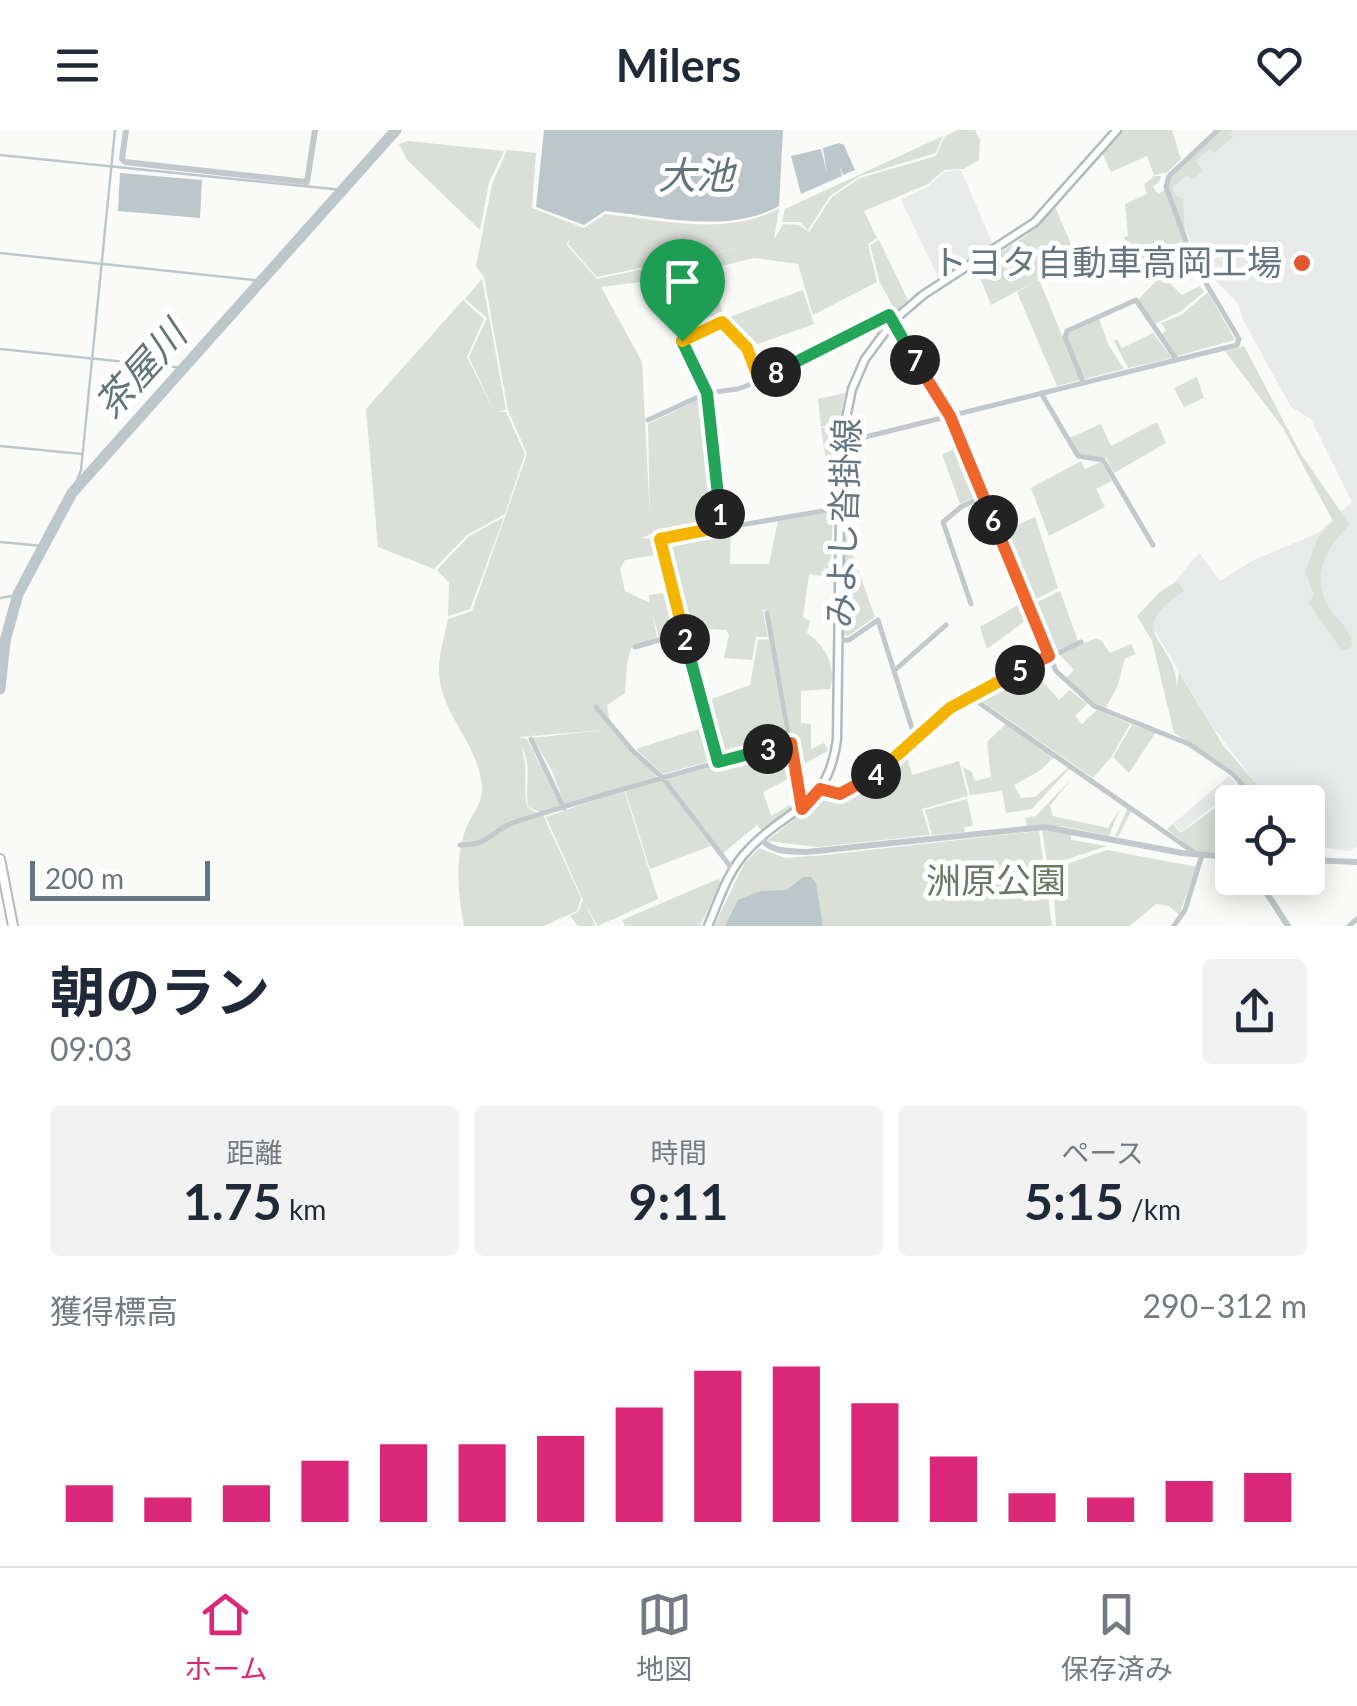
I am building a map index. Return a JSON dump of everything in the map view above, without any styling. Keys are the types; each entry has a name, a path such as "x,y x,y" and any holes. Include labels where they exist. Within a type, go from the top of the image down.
{"main road":[{"name":"みよし沓掛線","path":"708,926 733,870 760,838 802,809 820,789 836,753 841,442 852,389 866,359 894,320 923,296 1035,222 1117,130"},
{"path":"0,859 14,926"}],"street":[{"path":"126,130 122,159 125,162 307,182 315,130"},
{"path":"841,442 1237,345 1239,340 1194,262 1166,188 1169,176 1218,130"},
{"path":"685,278 664,288 661,296 707,393 721,527"},
{"path":"1082,382 1065,337 1067,332 1136,300 1176,359"},
{"path":"648,420 707,393 759,380 889,315 950,416 1056,671 1094,706 1189,744 1242,785"},
{"path":"682,341 722,322 747,348 759,380"},
{"path":"1041,393 1078,456 1104,460 1153,545"},
{"path":"971,604 943,522 961,506 983,496"},
{"path":"718,762 660,539 840,508"},
{"path":"767,614 802,809"},
{"path":"840,641 849,640 878,620 915,738"},
{"path":"894,670 946,625"},
{"path":"635,648 683,632"},
{"path":"820,789 840,794 875,775 950,708 1081,642"},
{"path":"972,697 1199,854"},
{"path":"596,707 632,750 662,777 733,870"},
{"path":"531,739 564,808"},
{"path":"460,845 480,844 509,825 662,777 791,743"},
{"path":"760,838 777,851 807,852 1045,827 1215,855"},
{"path":"1174,926 1185,910 1199,854"},
{"path":"1325,861 1357,862"},
{"path":"1269,895 1288,926"},
{"path":"1349,926 1357,919"}],"shaded area":[{"path":"1231,130 1357,130 1357,846 1350,851 1325,848 1325,785 1257,785 1212,726 1146,616 1199,553 1220,581 1254,560 1318,533 1352,502 1311,419 1291,407 1238,304 1203,267 1164,186"},
{"path":"961,170 994,247 940,281 901,200 929,186 944,172"},
{"path":"1229,776 1237,785 1218,785"},
{"path":"1215,788 1215,805 1181,832 1174,823"}],"green space":[{"path":"958,130 975,130 980,140 979,160 964,169 944,170 928,184 864,211 877,238 868,244 877,282 813,315 798,264 754,258 672,278 601,287 642,362 650,518 648,424 704,397 718,525 642,538 657,539 661,554 625,560 620,569 625,591 650,603 649,595 670,592 681,632 659,638 652,612 657,638 632,646 625,693 607,705 611,730 658,776 565,805 533,738 604,730 518,737 527,739 561,806 542,813 528,807 528,767 520,743 525,761 527,807 544,817 581,898 577,911 544,926 464,926 460,850 482,790 475,759 446,703 439,666 448,619 472,611 527,454 508,410 484,277 476,266 492,184 507,150 536,153 532,208 584,228 605,214 717,224 760,217 779,208 774,240 783,224 799,225 809,232 832,197 860,178 936,156 945,136","holes":["571,238 568,244 597,277 748,246 597,279 566,244"]},
{"path":"1122,130 1172,130 1181,159 1168,172 1154,175 1147,156 1111,172 1102,153"},
{"path":"1221,130 1233,130 1233,137 1214,153 1210,149 1195,161 1203,171 1193,179 1187,175 1172,188 1176,196 1183,198 1185,235 1168,187 1171,176"},
{"path":"943,136 936,153 860,176 830,196 808,230 800,222 782,222 785,209"},
{"path":"408,141 504,151 489,183 480,230 407,160 399,144"},
{"path":"1154,176 1161,176 1153,187 1158,194 1165,190 1188,253 1166,264 1165,276 1143,280 1124,237 1128,236 1125,204 1147,194 1144,185"},
{"path":"1055,207 1077,258 1042,277 1041,284 1080,380 1057,386 1017,292 1034,282 991,305 976,268 1024,237"},
{"path":"879,240 908,300 896,312 880,283 870,245"},
{"path":"710,271 724,317 683,338 664,296 668,281"},
{"path":"482,279 506,410 496,412 506,412 525,454 505,514 467,535 434,569 378,547 366,409 463,300 484,319 467,357 495,413 469,357 487,318 465,299"},
{"path":"1165,279 1182,295 1200,286 1204,292 1180,312 1152,325 1138,300 1156,281"},
{"path":"803,290 814,324 749,347 724,319"},
{"path":"1208,292 1235,340 1177,356 1161,335 1166,330 1161,323 1181,315"},
{"path":"1099,319 1108,344 1124,369 1084,379 1067,337"},
{"path":"1153,333 1172,358 1128,368 1114,341 1117,339 1122,348"},
{"path":"1244,346 1301,454 1350,525 1327,554 1321,577 1325,600 1350,636 1352,646 1347,650 1341,649 1309,603 1314,595 1305,571 1319,536 1333,521 1283,428 1225,351"},
{"path":"1197,377 1204,398 1184,407 1174,388"},
{"path":"845,393 839,424 821,427 818,399"},
{"path":"1157,422 1166,443 1114,473 1106,458 1079,454 1069,438 1101,424 1111,446"},
{"path":"839,426 837,505 833,506 821,428"},
{"path":"960,447 979,494 960,504 942,454"},
{"path":"1081,461 1085,469 1101,462 1112,481 1096,489 1105,507 1049,536 1031,488"},
{"path":"833,512 830,577 809,574 803,617 810,621 807,633 828,657 832,681 830,689 801,691 801,723 811,724 811,749 824,743 828,751 797,767 769,611 763,610 768,637 756,637 752,660 724,658 729,635 726,630 685,627 662,541 731,528 730,564 769,564 778,521"},
{"path":"504,517 470,609 448,616 449,583 437,570 468,537"},
{"path":"1035,517 1058,588 1030,602 1001,532"},
{"path":"843,528 875,617 848,636 844,635"},
{"path":"1177,581 1184,591 1165,605 1153,627 1169,658 1177,688 1179,672 1223,745 1257,785 1246,785 1235,772 1174,733 1152,641 1137,616"},
{"path":"1060,591 1078,641 1050,654 1031,605"},
{"path":"1023,602 1029,618 987,649 980,627"},
{"path":"1096,638 1110,653 1131,644 1136,654 1125,658 1118,685 1105,709 1095,705 1066,678 1074,670 1059,654"},
{"path":"769,639 787,742 720,758 706,701 750,685 758,640"},
{"path":"1030,667 1059,700 1070,690 1087,704 1075,716 1082,724 1097,710 1130,724 1112,756 1093,778 976,697"},
{"path":"1007,723 1054,757 1041,770 1014,785 1021,798 1035,797 1070,766 1132,810 1118,837 1115,836 1127,809 1069,769 1032,809 1006,813 1002,791 970,795 963,767 972,772 975,781 991,777 987,742"},
{"path":"1132,725 1156,732 1129,773 1113,757"},
{"path":"705,727 714,760 663,774 636,749"},
{"path":"789,746 794,776 763,792 771,816 797,801 799,807 762,831 757,825 722,854 667,779"},
{"path":"905,751 912,775 959,761 968,796 922,809 930,835 817,847 767,841 824,795 858,787"},
{"path":"1072,778 1050,806 1053,816 1108,828 1120,809 1109,836 1062,826 1027,826 1025,818 1036,816"},
{"path":"661,779 711,846 650,869 625,790"},
{"path":"624,790 658,899 598,926 584,902 596,926 578,926 570,916 578,912 583,900 546,817"},
{"path":"967,799 973,825 964,827 965,832 932,835 925,810"},
{"path":"1215,808 1215,853 1196,852 1167,829 1173,824 1181,833"},
{"path":"1042,830 1071,833 1071,840 1107,846 1050,865 1048,870"},
{"name":"洲原公園","path":"1039,831 1052,926 714,926 744,864 759,848 785,858"},
{"path":"1107,850 1197,867 1179,915 1169,906 1156,904 1130,926 1056,926 1052,869"},
{"path":"718,879 721,882 700,926 625,926 622,920"}],"water":[{"name":"大池","path":"544,130 783,130 779,206 738,219 716,221 605,211 584,225 536,207"},
{"path":"844,145 855,170 843,175 839,166 842,176 801,194 791,156 821,149 827,173 823,148"},
{"path":"120,173 202,180 200,218 118,211"},
{"path":"803,877 811,877 816,883 823,926 725,926 738,900 761,891 787,890"}],"waterway":[{"path":"72,493 81,470 115,130"},
{"name":"茶屋川","path":"0,689 5,641 18,594 72,493 396,130"},
{"path":"0,155 342,190"},
{"path":"0,253 262,281"},
{"path":"0,349 184,368"},
{"path":"0,446 82,454"},
{"path":"0,542 43,546"},
{"path":"0,598 18,595"}],"place":[{"name":"トヨタ自動車高岡工場","path":"1302,263"}],"route":[{"path":"889,315 950,416 1049,656 958,702 875,775 840,794 820,789 802,809 791,743 718,762 660,539 721,527 707,393 682,341 722,322 747,348 759,380 889,315"}]}
